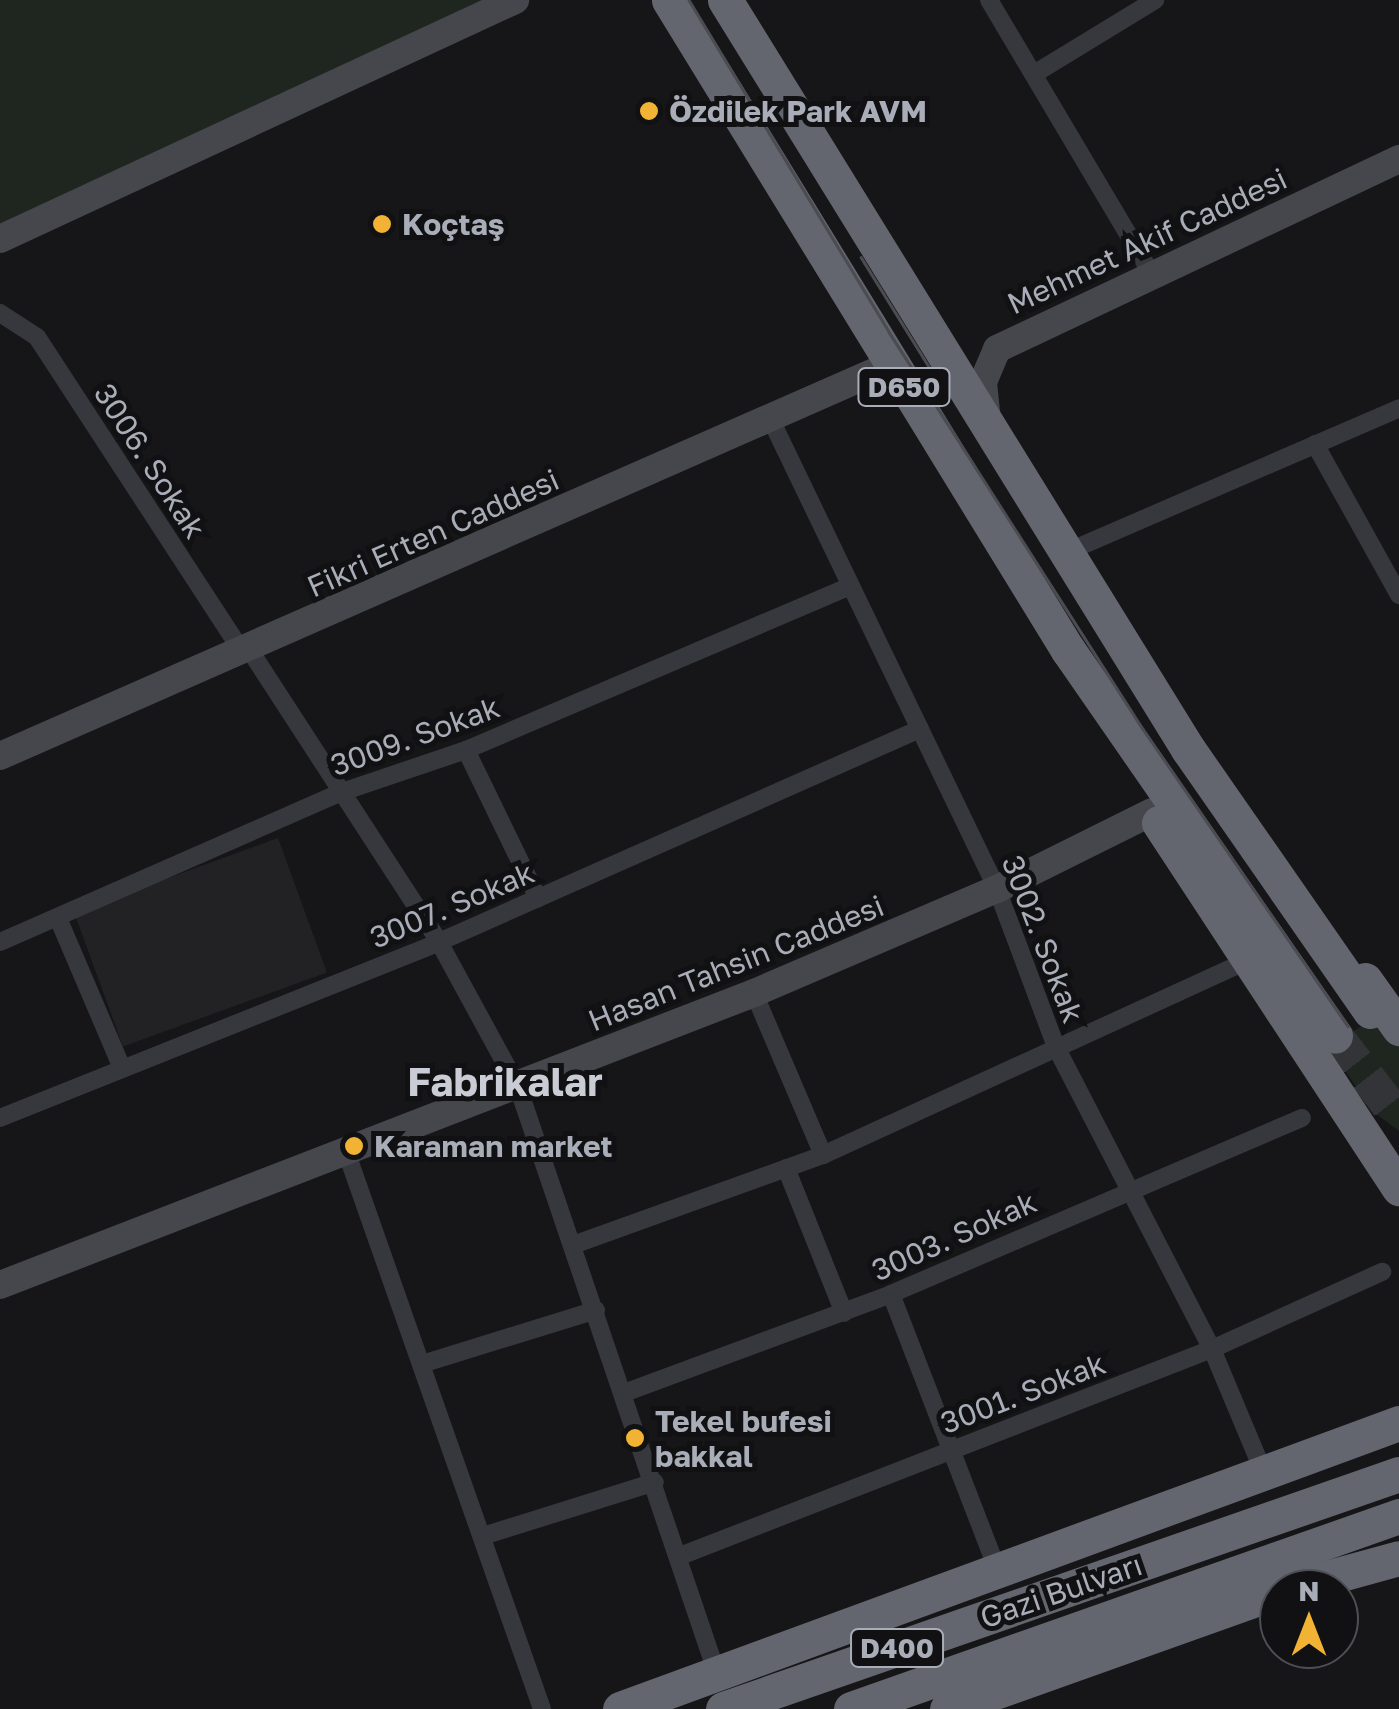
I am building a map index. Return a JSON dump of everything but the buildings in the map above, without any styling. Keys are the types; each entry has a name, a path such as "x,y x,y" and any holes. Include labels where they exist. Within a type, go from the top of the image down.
{"highway":[{"name":"D650","path":"669,0 1068,650 1335,1035"},
{"name":"D650","path":"725,0 987,428 1130,652 1196,731 1389,1016"},
{"path":"1068,650 1152,812 1399,1188"},
{"path":"1344,1109 1399,1152"},
{"path":"620,1709 1265,1476 1397,1423"},
{"name":"Gazi Bulvarı","path":"724,1709 1399,1474"},
{"name":"Gazi Bulvarı","path":"851,1709 1399,1516"},
{"path":"1359,1569 1399,1558"},
{"path":"1359,1583 1399,1579"},
{"path":"948,1709 1259,1598"}],"street":[{"path":"0,238 515,0"},
{"path":"989,0 1150,273"},
{"path":"1034,74 1155,0"},
{"name":"Mehmet Akif Caddesi","path":"987,428 983,382 997,349 1399,158"},
{"name":"3006. Sokak","path":"0,312 37,337 438,942 518,1087 718,1674"},
{"name":"Fikri Erten Caddesi","path":"0,756 772,422 890,365"},
{"path":"1066,552 1399,408"},
{"name":"3002. Sokak","path":"772,422 997,889 1056,1047 1125,1190 1212,1349 1265,1476"},
{"path":"1316,444 1399,595"},
{"name":"3009. Sokak","path":"0,942 339,793 466,750 851,586"},
{"name":"3007. Sokak","path":"0,1118 438,942 920,729"},
{"path":"466,750 538,898"},
{"name":"Hasan Tahsin Caddesi","path":"1,1281 346,1154 754,993 997,889 1152,812"},
{"path":"58,918 122,1068"},
{"path":"574,1245 823,1155 1248,960"},
{"path":"754,993 823,1155"},
{"name":"3003. Sokak","path":"624,1393 891,1294 1125,1190 1302,1118"},
{"path":"346,1154 426,1363 542,1709"},
{"path":"786,1168 844,1313"},
{"name":"3001. Sokak","path":"680,1556 1212,1349 1382,1272"},
{"path":"891,1294 998,1571"},
{"path":"426,1363 596,1310"},
{"path":"483,1536 655,1482"}],"shaded area":[{"path":"0,0 515,0 0,240"},
{"path":"278,838 327,972 123,1047 74,912"},
{"path":"1381,1013 1399,1040 1399,1131 1371,1110 1330,1047"}],"tunnel":[{"path":"1335,1035 1399,1118"}],"tram line":[{"path":"689,0 889,332 1143,729 1348,1026"},
{"path":"861,257 943,389"}],"place":[{"name":"Özdilek Park AVM","path":"649,111"},
{"name":"Koçtaş","path":"382,224"},
{"name":"Karaman market","path":"354,1146"},
{"name":"Tekel bufesi bakkal","path":"635,1438"}],"district":[{"name":"Fabrikalar","path":"505,1081"}]}
